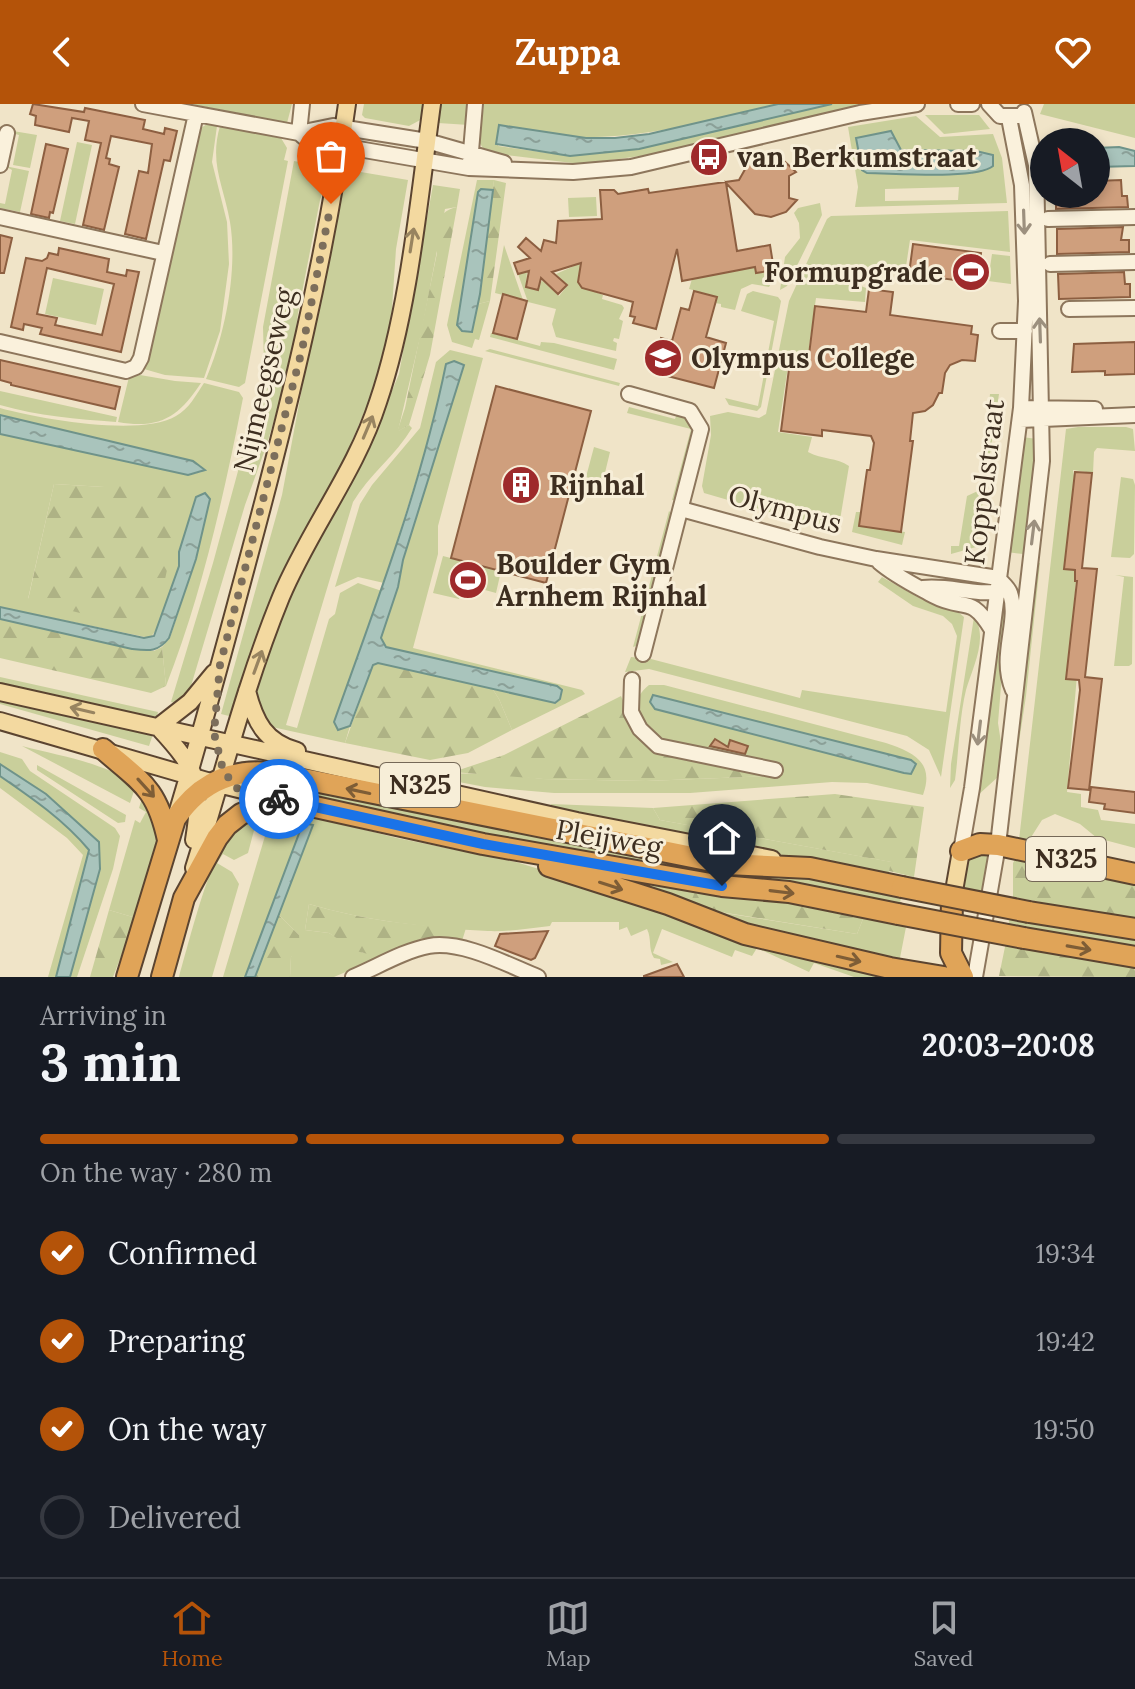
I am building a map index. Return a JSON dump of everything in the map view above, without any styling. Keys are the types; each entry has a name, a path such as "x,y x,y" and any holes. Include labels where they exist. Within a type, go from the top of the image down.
{"highway":[{"path":"103,749 155,797 168,840"},
{"name":"Pleijweg","path":"207,776 263,771 727,864 810,868 1029,912 1135,929"},
{"name":"Nijmeegseweg","path":"127,977 175,819 207,776"},
{"name":"Nijmeegseweg","path":"162,977 184,898 217,838 241,814 279,799"},
{"name":"Pleijweg","path":"279,799 483,844 722,886 789,892 1135,957"},
{"name":"N325","path":"483,844 668,904 745,934 941,977"},
{"name":"N325","path":"961,851 980,844 998,845 1135,874"},
{"path":"952,900 951,953 963,977"}],"main road":[{"name":"Nijmeegseweg","path":"207,776 220,742 220,665 302,350 347,104"},
{"name":"Nijmeegseweg","path":"184,898 207,776 220,742 247,691 281,597 309,537 362,443 378,403 395,340 432,104"},
{"path":"207,776 158,727 190,702 220,665"},
{"path":"247,691 256,722 269,738 278,745 347,769"},
{"name":"Pleijweg","path":"0,692 577,821 810,868"},
{"path":"0,721 207,776"},
{"name":"Pleijweg","path":"207,776 279,799"},
{"path":"941,977 961,851"}],"street":[{"path":"143,104 299,133 318,127 343,128 427,141 470,161"},
{"path":"299,133 302,104"},
{"path":"470,161 475,104"},
{"path":"299,133 306,139 425,161 470,161 573,172 631,167 860,113 917,104"},
{"path":"958,104 972,104"},
{"path":"989,104 996,114 1009,118 1027,108"},
{"name":"Koppelstraat","path":"975,977 998,845 1042,461 1036,165 1027,108"},
{"path":"0,342 126,371 136,367 141,358 196,114"},
{"name":"Koppelstraat","path":"961,851 992,630 1001,587 1020,414 1025,331 1022,185 1009,118"},
{"path":"0,165 7,133"},
{"path":"0,217 163,253"},
{"path":"1048,219 1135,217"},
{"path":"1050,264 1135,262"},
{"path":"1069,309 1135,308"},
{"path":"1000,331 1025,331"},
{"path":"629,394 690,411 701,429 643,654"},
{"path":"1020,414 1135,412"},
{"name":"Olympus","path":"681,509 820,547 916,565 1001,587"},
{"name":"Olympus","path":"876,559 936,597 982,612 992,630"},
{"path":"916,565 917,586"},
{"name":"Olympus","path":"917,586 974,593 1028,585"},
{"path":"1001,587 1012,604 1006,675 1014,692"},
{"path":"632,680 631,712 640,729 658,746 775,770"},
{"path":"353,977 414,951 445,945 459,947 538,977"}],"green space":[{"path":"191,104 292,104 287,123"},
{"path":"364,104 426,104 424,118 409,126 365,118 362,115"},
{"path":"438,104 471,104 469,125 438,123"},
{"path":"484,104 778,104 638,134 557,136 503,126 498,146 570,156 639,149 832,104 872,104 655,154 581,164 505,155 483,148 479,142"},
{"path":"1044,104 1135,104 1135,138 1110,132 1110,128 1095,128 1040,114"},
{"path":"925,115 979,115 990,129 944,134"},
{"path":"916,116 940,137 993,134 1002,158 1007,203 855,207 858,187 848,127","holes":["856,138 901,150 976,151 993,155 971,174","959,187 958,200 885,201 885,189"]},
{"path":"207,124 217,126 212,162 227,222 229,264 220,331 204,378 165,375 144,369 198,130"},
{"path":"220,126 281,138 287,148 284,160 288,161 245,383 239,387 206,379 219,343 231,281 230,222 216,152"},
{"path":"13,131 37,135 30,168 13,165 19,135"},
{"path":"77,142 92,145 75,224 60,221"},
{"path":"294,161 331,168 320,200 293,355 191,686 177,703 171,702 253,416 264,364 263,327"},
{"path":"5,166 29,171 20,212 0,208 0,203 5,204 12,170"},
{"path":"343,169 408,180 396,249 391,323 376,385 233,717 221,714 282,495"},
{"path":"477,180 494,180 493,190 481,189 457,325 472,332 478,304 490,301 479,340 475,339 472,348 452,342 447,325"},
{"path":"494,180 506,183 490,301 478,304"},
{"path":"433,185 460,189 457,207 445,209 398,431 409,425 412,428 353,502 286,725 297,728 329,619 335,614 340,593 358,583 382,591 334,722 338,730 350,726 345,743 263,725 254,693 275,627 306,560 376,429 399,374"},
{"path":"596,197 597,216 569,217 568,198"},
{"path":"820,203 822,215 787,286 780,290 785,257 800,238 799,223 794,213 798,208"},
{"path":"457,207 430,355 409,425 397,432 405,408 437,253 438,224 444,213"},
{"path":"1008,211 1010,252 910,240 905,273 865,269 861,286 866,288 865,302 816,298 807,362 789,360 778,432 812,437 808,452 849,466 838,532 704,493 702,486 711,435 710,416 728,412 759,418 766,414 789,301 827,219 831,216"},
{"path":"504,245 523,300 495,293"},
{"path":"992,254 1010,256 1011,284 988,281"},
{"path":"589,255 579,275 580,286 624,308 619,319 623,321 619,339 614,338 613,341 617,343 616,351 556,337 552,324 556,309 528,302 518,274 527,271 526,287 543,281 559,296 568,285 556,274 574,266 571,256"},
{"path":"755,267 756,273 774,270 776,275 769,287 752,284 741,289 735,310 715,303 717,297 689,289 692,279"},
{"path":"53,278 104,289 96,325 45,314"},
{"path":"753,291 778,297 781,301 761,407 757,411 729,405 725,398 758,406 774,321 741,311 747,294"},
{"path":"491,333 540,346 541,342 554,343 617,359 614,370 490,337"},
{"path":"490,349 620,383 619,386 485,351"},
{"path":"450,350 483,358 438,526 438,554 413,648 582,690 585,694 512,730 492,688 554,703 557,686 386,647 380,638 464,365 446,364 435,419 384,583 358,577 335,587 360,504 420,428 436,362"},
{"path":"140,375 201,383 185,404 168,418 146,424 118,422 129,377"},
{"path":"204,383 239,392 243,398 211,544 191,616 166,686 162,647 170,638 196,559 210,499 179,552 179,566 160,625 150,638 0,607 0,434 188,475 202,472 201,466 193,461 0,415 0,408 64,421 139,425 160,422 181,413","holes":["54,484 104,487 28,599"]},
{"path":"0,391 117,417 116,422 43,414 0,405"},
{"path":"990,394 999,394 976,547 951,554 951,546 959,546 967,496 980,490"},
{"path":"629,407 675,419 678,411 694,428 675,500 672,500 691,429 627,413"},
{"path":"1066,429 1133,429 1135,451 1097,448 1093,473 1073,470 1065,567 1077,570 1068,673 1077,675 1067,792 1081,794 1081,807 1098,810 1101,820 1135,824 1135,848 1097,838 1080,824 1055,814 1042,820 1028,842 1019,840"},
{"path":"1022,437 1037,439 1023,554 1007,552"},
{"path":"594,447 610,452 603,481 586,477"},
{"path":"1121,477 1133,479 1135,485 1134,554 1130,558 1111,557"},
{"path":"123,480 177,485 166,575 151,622 136,627 28,600 54,484 104,487"},
{"path":"669,511 673,515 638,645 633,647"},
{"path":"856,512 861,512 860,526 905,532 902,545 852,532"},
{"name":"Boulder Gym Arnhem Rijnhal","path":"443,556 501,571 496,593 463,584 459,599 433,593"},
{"path":"1033,562 1040,563 1026,696 1006,827"},
{"path":"1115,575 1133,577 1132,664 1129,666 1114,666 1124,577"},
{"path":"882,577 921,599 952,607 964,617 941,777 929,750 907,736 649,669 625,672 631,657 651,659 800,698 802,690 946,712 957,636 952,624 943,616 913,606 878,582"},
{"path":"1002,599 1008,600 998,723 1002,749 999,776 977,796"},
{"path":"974,617 980,643 966,690 955,780 950,788 951,764"},
{"path":"0,619 132,649 154,651 162,647 166,686 151,693 0,658"},
{"path":"378,663 492,688 512,730 468,753 430,760 345,743 373,665"},
{"path":"0,677 158,712 157,716 140,717 0,686"},
{"path":"649,685 664,685 896,746 913,755 924,766 926,784 923,795 867,783 832,782 690,793 554,793 485,787 386,768 543,779 646,781 773,776 778,764 666,743 651,731 640,716 637,708 641,693","holes":["653,695 910,760 911,774 656,709"]},
{"path":"621,696 639,737 655,753 772,776 646,781 543,779 453,772 504,755"},
{"path":"0,698 153,734 149,746 0,704"},
{"path":"22,746 81,761 123,777 136,785 130,803"},
{"path":"0,752 22,759 30,771 115,828 120,836 113,869 77,977 70,977 100,869 99,842 46,794 0,764"},
{"path":"37,765 126,815 125,822 118,823 37,770"},
{"path":"0,776 48,810 89,850 56,977 48,977 83,855 67,838 0,788"},
{"path":"288,783 823,879 901,896 900,904 558,851 284,794"},
{"path":"835,794 924,807 914,877 889,871 891,862 660,820 653,808"},
{"path":"143,795 155,822 157,840 136,918 109,910 135,820 140,823 146,812 139,808"},
{"path":"551,804 653,808 660,820 892,862 888,875 634,826 550,807"},
{"path":"286,810 397,838 516,862 893,977 854,977 814,963 809,972 757,948 752,956 735,950 732,957 662,929 653,953 673,962 661,965 660,959 652,955 647,929 631,936 627,927 619,930 619,922 552,922 550,926 488,931 398,923 309,904 305,930 329,933 363,953 411,944 334,977 290,977 291,957 299,935 278,914 313,826 303,824 245,977 223,977 268,826 256,823 248,853 234,860 223,854 217,863 232,872 239,884 212,977 179,977 200,902 222,847 236,829 248,821"},
{"path":"989,852 983,894 961,891 969,857"},
{"path":"1017,856 1135,884 1135,920 1013,897 1013,863"},
{"path":"557,864 696,889 711,911 857,934 865,914 907,922 899,963 745,929"},
{"path":"696,889 865,914 857,934 689,907"},
{"path":"309,904 386,921 466,928 462,941 428,939 368,954 356,951 329,933 305,930"},
{"path":"109,910 136,918 113,977 90,977"},
{"path":"278,914 299,935 300,947 291,957 290,977 255,977"},
{"path":"1010,915 1135,936 1135,952 1008,927"},
{"path":"1006,942 1135,964 1135,977 999,976"}],"water":[{"path":"778,104 832,104 639,149 570,156 496,144 499,125 586,138 615,138 649,134"},
{"path":"891,131 901,150 976,151 993,155 993,166 953,174 867,173 862,170 856,138"},
{"path":"1110,147 1135,151 1135,166 1110,167"},
{"path":"481,189 493,190 472,332 462,331 457,325 478,192"},
{"path":"454,361 464,365 381,638 386,647 557,686 562,690 560,699 555,703 378,663 373,665 350,726 338,730 334,722 411,500 446,364"},
{"path":"0,415 193,461 205,470 188,475 0,434"},
{"path":"205,493 210,499 196,559 169,638 161,646 149,650 132,649 0,619 0,607 144,638 154,636 179,566 179,552 196,497"},
{"path":"653,695 911,760 916,764 911,774 904,773 655,709 650,702"},
{"path":"0,764 46,794 99,842 100,869 70,977 56,977 89,850 58,819 0,776"},
{"path":"303,823 313,825 255,977 245,977"}],"building":[{"path":"33,104 84,112 85,108 145,120 143,129 164,134 165,128 177,131 170,161 164,160 146,239 125,234 139,171 148,173 152,144 111,136 106,158 110,159 109,164 119,167 104,230 83,225 101,143 85,140 89,121 72,118 69,132 35,125 36,116 30,114"},
{"path":"46,144 68,149 53,213 50,212 49,218 31,214"},
{"path":"768,156 783,160 796,172 789,176 789,198 797,200 786,212 771,217 755,214 726,183 737,251 770,245 774,270 756,273 755,267 682,281 677,249 656,329 633,323 635,317 630,316 633,302 582,288 578,282 581,263 552,272 567,285 558,294 541,278 538,290 526,287 529,271 518,274 514,263 530,258 518,247 526,238 541,251 544,240 556,243 558,221 602,219 600,190 614,190 618,194 648,189 649,193 739,180 748,164"},
{"path":"1110,180 1121,180 1122,196 1127,196 1128,207 1110,208"},
{"path":"1123,227 1121,240 1129,240 1129,252 1057,254 1057,229"},
{"path":"0,235 12,238 4,273 0,273"},
{"path":"913,244 981,253 977,283 909,274"},
{"path":"59,248 109,259 107,272 126,276 127,270 139,272 121,352 40,334 42,328 24,324 23,330 11,327 26,258 42,261 49,253 58,255","holes":["47,268 114,284 102,335 55,325 57,318 37,314"]},
{"path":"1124,272 1125,284 1130,284 1130,297 1059,299 1058,274"},
{"path":"869,289 893,292 890,315 972,326 971,334 978,335 975,361 962,360 950,365 945,373 942,393 933,405 925,411 913,413 910,441 913,441 901,532 859,526 874,443 871,436 822,430 822,436 781,431 790,361 808,363 815,306 866,312"},
{"path":"694,291 717,297 706,337 726,343 714,388 652,372 661,338 672,341 681,308 689,310"},
{"path":"503,294 527,301 517,339 493,333"},
{"path":"1135,342 1135,374 1072,372 1074,344"},
{"path":"0,360 120,387 115,409 11,385 0,380"},
{"name":"Rijnhal","path":"496,386 591,411 546,583 451,558"},
{"path":"1075,472 1092,473 1082,568 1097,569 1085,677 1102,679 1089,790 1068,788 1080,690 1079,680 1066,679 1077,581 1075,570 1064,569"},
{"path":"715,739 728,747 730,740 748,746 745,754 710,746"},
{"path":"1091,787 1135,792 1135,813 1104,809 1105,804 1089,802"},
{"path":"548,931 535,958 531,960 495,946 500,934"},
{"path":"677,964 684,977 644,977 644,976"}],"way so far":[{"path":"279,799 236,788 223,770 215,741 214,720 220,665 302,350 331,204"}],"place":[{"name":"van Berkumstraat","path":"709,157"},
{"name":"Formupgrade","path":"971,272"},
{"name":"Olympus College","path":"663,358"},
{"name":"Rijnhal","path":"521,485"},
{"name":"Boulder Gym Arnhem Rijnhal","path":"468,580"}],"route":[{"path":"279,799 483,844 722,886"}]}
